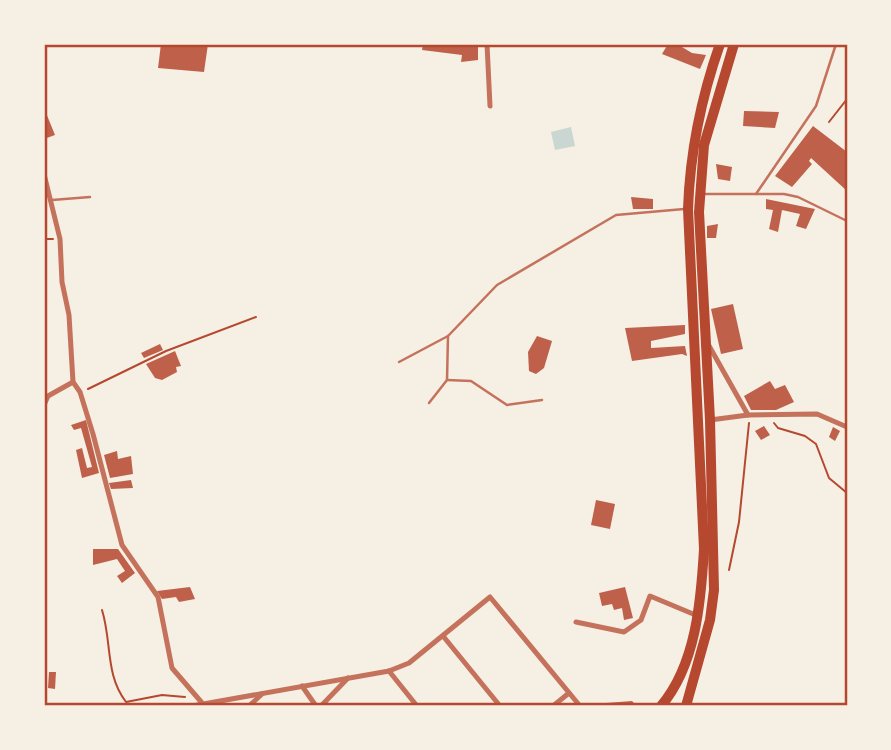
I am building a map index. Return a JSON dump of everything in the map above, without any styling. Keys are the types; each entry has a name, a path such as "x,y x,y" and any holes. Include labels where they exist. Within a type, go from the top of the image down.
{"highway":[{"path":"663,704 679,679 698,616 704,550 688,209 690,156 720,44"},
{"path":"663,704 674,699 685,706 710,620 714,590 700,194 705,145 716,97 734,44"}],"street":[{"path":"487,44 490,106"},
{"path":"44,174 52,200 69,315 73,382 80,392 122,545 158,597 172,668 203,704"},
{"path":"705,338 748,415"},
{"path":"44,405 48,396 73,382"},
{"path":"710,420 748,415 817,414 847,427"},
{"path":"576,622 624,632 641,620 650,596 698,616"},
{"path":"192,706 389,671 409,663 490,597 580,706"},
{"path":"443,636 499,706"},
{"path":"389,671 417,706"},
{"path":"302,685 318,706 348,678"},
{"path":"553,706 569,693"},
{"path":"249,706 261,694"}],"lane":[{"path":"756,194 816,106 836,44"},
{"path":"700,194 798,197 847,221"},
{"path":"52,200 90,197"},
{"path":"399,362 448,336 497,285 616,215 688,209"},
{"path":"429,402 447,380 448,336"},
{"path":"447,380 471,381 507,405 541,400"}],"path":[{"path":"829,122 847,99"},
{"path":"80,392 166,351 256,317"},
{"path":"766,414 778,428 805,436 816,444 829,478 847,493"},
{"path":"729,570 747,453 748,415"},
{"path":"102,610 107,628 114,686 126,702 162,695 196,696"}],"shaded area":[{"path":"571,127 575,146 555,150 551,132"}],"building":[{"path":"161,44 208,44 204,72 158,68"},
{"path":"423,44 463,44 463,47 478,47 478,60 461,62 462,55 422,50"},
{"path":"668,44 677,44 692,53 706,55 700,69 662,54"},
{"path":"44,108 55,135 44,139"},
{"path":"744,111 779,112 775,128 743,126"},
{"path":"813,126 847,152 847,191 811,158 809,161 812,164 792,187 775,176"},
{"path":"716,164 732,167 730,181 718,179"},
{"path":"631,197 653,199 653,209 633,209"},
{"path":"766,199 815,209 806,229 796,226 800,214 782,210 778,232 769,229 773,210 766,209"},
{"path":"718,224 716,238 707,238 707,226"},
{"path":"733,304 743,349 721,354 711,309"},
{"path":"685,325 685,334 651,341 651,348 685,346 687,356 682,354 632,361 625,328"},
{"path":"537,336 552,341 544,368 536,374 529,371 528,352"},
{"path":"160,344 163,350 144,358 141,353"},
{"path":"175,351 181,366 176,367 177,372 162,380 155,378 146,364"},
{"path":"770,381 775,389 785,385 794,402 776,410 751,410 744,396"},
{"path":"86,420 99,473 82,478 76,450 82,448 87,468 92,467 81,428 74,430 71,425"},
{"path":"764,426 770,435 761,440 755,431"},
{"path":"833,427 840,431 835,441 829,437"},
{"path":"117,451 118,459 131,456 133,474 110,478 104,455"},
{"path":"131,480 133,488 111,489 109,483"},
{"path":"596,500 615,504 610,529 591,525"},
{"path":"93,549 118,549 135,573 122,583 117,576 125,571 117,559 93,565"},
{"path":"190,587 195,599 179,602 176,597 162,599 157,591"},
{"path":"625,587 633,618 624,620 622,608 614,610 612,604 602,606 599,593"},
{"path":"49,672 56,672 55,689 48,688"},
{"path":"632,701 637,706 602,706 606,703"}]}
